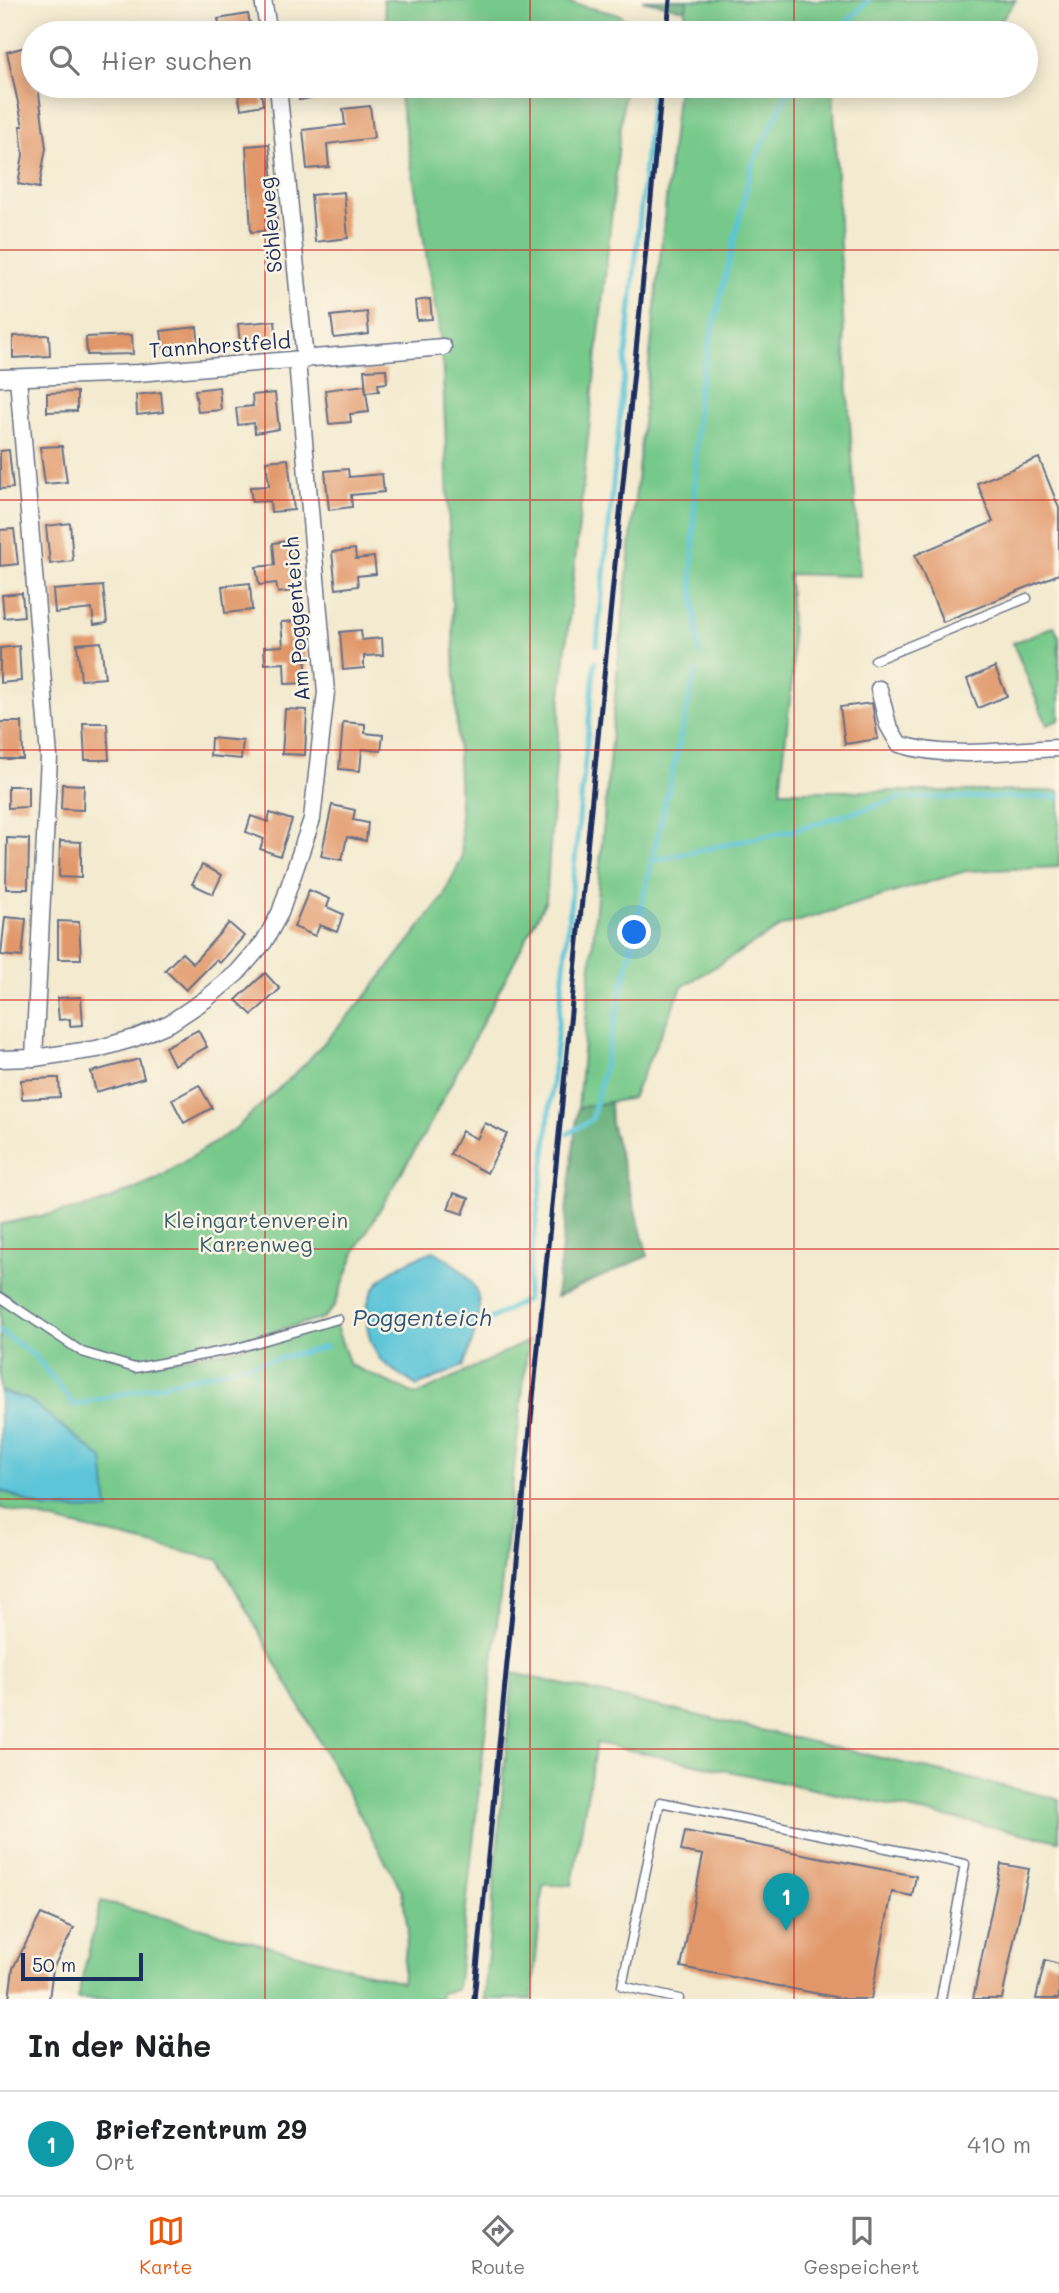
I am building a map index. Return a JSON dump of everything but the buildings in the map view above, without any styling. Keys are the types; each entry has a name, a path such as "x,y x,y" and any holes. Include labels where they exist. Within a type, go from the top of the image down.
{"street":[{"path":"263,0 267,21"},
{"name":"Söhleweg","path":"279,98 301,360"},
{"name":"Tannhorstfeld","path":"0,378 138,373 443,347"},
{"name":"Am Poggenteich","path":"0,1059 34,1058 97,1049 135,1038 170,1023 206,999 237,973 264,942 280,913 312,819 326,692 301,360"},
{"path":"18,378 49,757 34,1058"},
{"path":"879,690 888,726 899,744 918,750 968,752 1059,748"}],"lane":[{"path":"875,660 1027,598"},
{"path":"0,1297 82,1352 135,1368 233,1349 338,1319"},
{"path":"679,1999 622,1986 660,1802 965,1864 941,1999"}],"green space":[{"path":"383,0 558,0 620,15 627,21 387,21"},
{"path":"642,0 687,0 686,10"},
{"path":"687,0 1016,0 1001,21 684,21"},
{"name":"Kleingartenverein Karrenweg","path":"400,98 624,98 561,695 546,900 430,1124 356,1250 334,1307 323,1318 149,1364 234,1349 334,1321 350,1365 417,1395 528,1341 457,1990 441,1993 440,1999 77,1999 101,1901 402,1982 408,1929 402,1891 219,1560 0,1508 0,1490 44,1509 108,1509 29,1400 0,1391 0,1224 96,1205 157,1179 235,1129 304,1065 366,996 442,899 462,858 442,348"},
{"path":"677,98 834,98 843,318 860,576 789,574 793,671 780,791 1059,791 1059,867 966,871 782,926 682,987 632,1098 578,1108 619,653"},
{"path":"1054,626 1059,637 1059,720 1047,725 1013,643"},
{"path":"610,1102 611,1123 648,1256 556,1297 578,1108"},
{"path":"513,1673 1059,1799 1059,1841 596,1743 572,1885 543,1885 532,1999 484,1999"}],"water":[{"name":"Poggenteich","path":"434,1251 466,1275 474,1287 479,1314 463,1366 417,1386 381,1360 370,1338 367,1313 369,1299 383,1278 394,1269"},
{"path":"0,1391 29,1400 103,1459 108,1510 44,1509 0,1490"}],"waterway":[{"path":"848,21 869,0"},
{"path":"597,645 652,98"},
{"path":"699,655 692,577 698,392 752,165 785,98"},
{"path":"479,1325 526,1300 546,1145 595,662"},
{"path":"568,1134 592,1119 696,670"},
{"path":"654,860 799,829 901,798 1059,797"},
{"path":"0,1331 35,1356 74,1405 327,1347"}],"railway":[{"path":"668,21 670,0"},
{"path":"474,1999 661,98"}],"place":[{"name":"Briefzentrum 29","path":"786,1931"}]}
